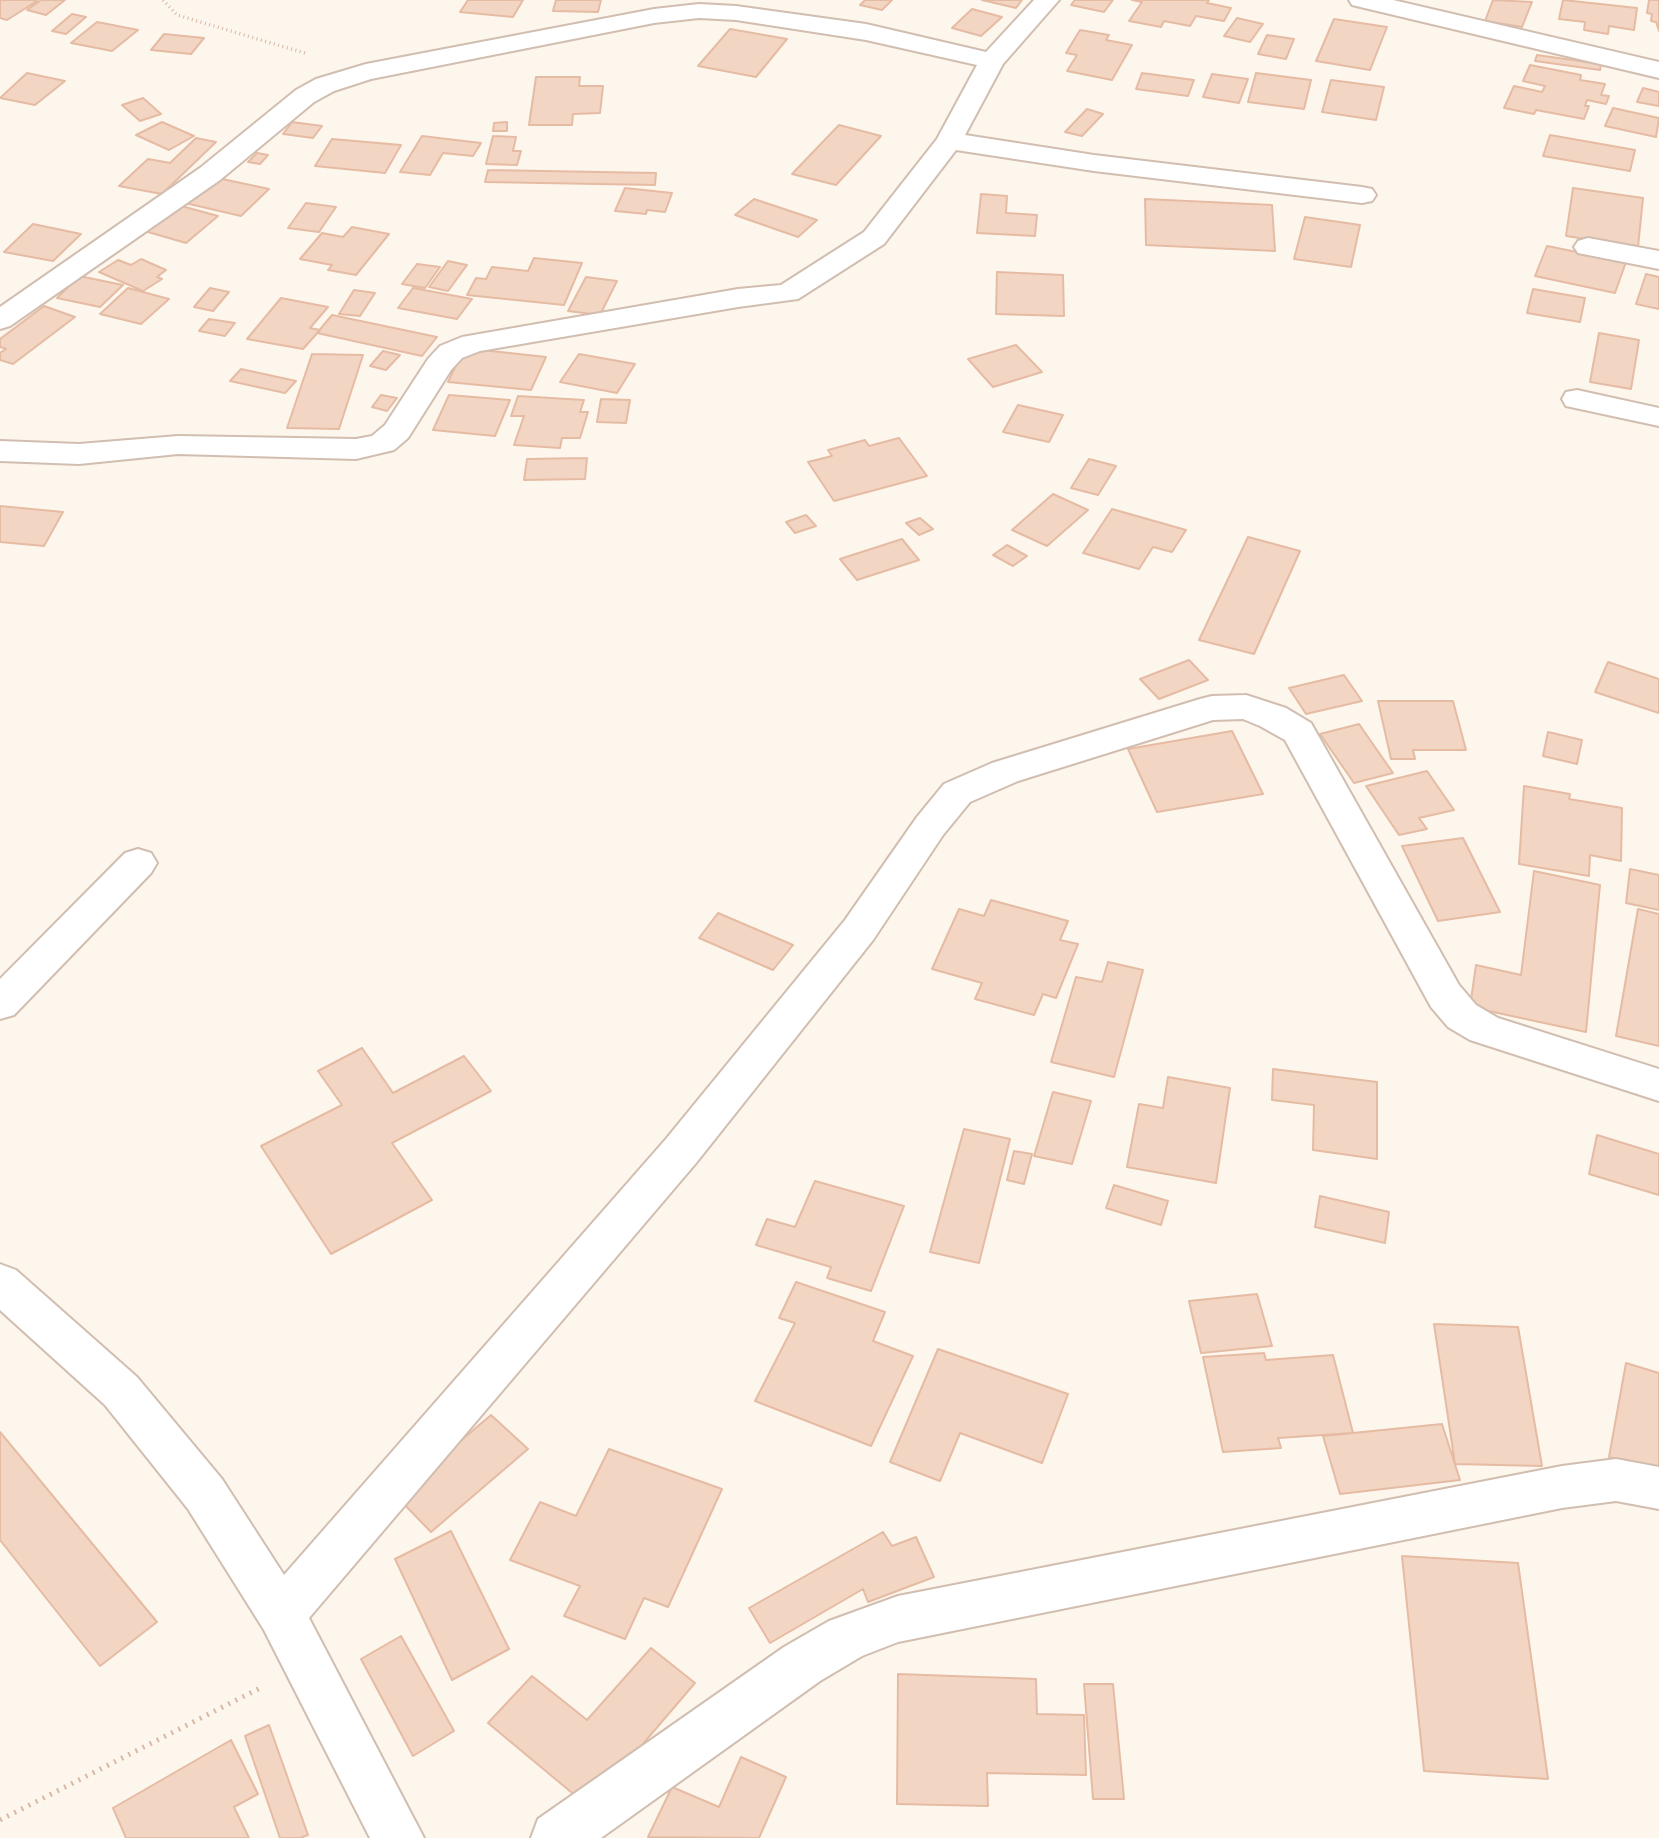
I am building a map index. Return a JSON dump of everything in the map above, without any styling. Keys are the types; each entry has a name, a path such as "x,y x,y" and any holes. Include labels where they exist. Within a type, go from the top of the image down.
{"street":[{"path":"0,451 79,454 178,445 356,449 383,443 397,431 439,365 451,352 473,343 738,298 788,293 874,238 949,141 992,61 1047,0"},
{"path":"1361,0 1659,70"},
{"path":"0,320 210,174 304,96 325,85 366,72 654,16 699,11 736,13 866,32 992,61"},
{"path":"949,141 1094,163 1362,195"},
{"path":"1588,247 1659,260"},
{"path":"1577,399 1659,417"},
{"path":"281,1614 681,1151 859,930 930,826 957,793 1004,772 1212,708 1246,707 1273,717 1298,732 1444,996 1462,1016 1484,1029 1659,1084"},
{"path":"0,1004 138,863"},
{"path":"0,1283 121,1391 205,1494 281,1614 398,1838"},
{"path":"557,1838 802,1664 846,1639 898,1619 1562,1487 1616,1479 1659,1488"}],"path":[{"path":"163,0 177,15 366,72"},
{"path":"0,1820 308,1663"}],"building":[{"path":"0,0 37,1 7,20 0,18"},
{"path":"41,0 65,0 46,15 27,10"},
{"path":"468,0 523,0 513,17 460,12"},
{"path":"556,0 601,0 598,12 553,11"},
{"path":"865,0 892,0 882,10 860,5"},
{"path":"982,0 1022,0 1016,8"},
{"path":"1075,0 1113,0 1104,12 1071,5"},
{"path":"1132,0 1209,0 1207,3 1231,8 1224,21 1196,16 1190,26 1164,21 1161,27 1129,21 1142,2"},
{"path":"1493,0 1532,2 1522,27 1485,21"},
{"path":"1563,0 1637,8 1634,30 1609,26 1608,34 1584,30 1585,22 1559,19"},
{"path":"1649,0 1659,0 1659,31 1656,22 1651,21 1652,14 1647,13"},
{"path":"972,9 1002,17 981,36 952,28"},
{"path":"72,14 86,17 66,34 52,31"},
{"path":"1237,18 1263,24 1250,42 1224,36"},
{"path":"1334,19 1387,27 1370,70 1316,61"},
{"path":"97,22 138,30 112,51 71,43"},
{"path":"730,29 787,39 756,77 698,66"},
{"path":"1080,30 1109,35 1106,40 1132,45 1112,80 1067,71 1077,55 1066,53"},
{"path":"164,34 204,38 191,54 151,50"},
{"path":"1267,35 1294,39 1286,59 1258,54"},
{"path":"1537,55 1601,64 1600,70 1535,61"},
{"path":"1530,65 1581,75 1580,80 1605,84 1601,95 1609,96 1606,104 1587,100 1585,106 1589,106 1584,119 1536,110 1534,114 1504,108 1514,86 1542,92 1545,86 1523,81"},
{"path":"27,73 65,81 35,105 0,98"},
{"path":"1142,73 1194,80 1188,96 1136,89"},
{"path":"1256,73 1311,80 1304,109 1248,102"},
{"path":"1212,74 1248,79 1239,103 1203,97"},
{"path":"536,77 580,77 579,86 603,86 600,113 573,114 572,125 529,125"},
{"path":"1331,80 1384,87 1376,120 1322,112"},
{"path":"1643,88 1659,92 1659,106 1637,102"},
{"path":"143,98 161,114 140,121 122,105"},
{"path":"1613,108 1659,118 1656,137 1605,126"},
{"path":"1087,109 1103,114 1082,136 1065,132"},
{"path":"162,122 194,136 169,150 136,135"},
{"path":"292,122 322,126 313,138 283,134"},
{"path":"507,122 507,131 493,131 494,123"},
{"path":"839,125 881,136 836,185 792,174"},
{"path":"1550,135 1635,150 1630,171 1543,156"},
{"path":"422,136 481,143 473,156 443,153 430,175 400,172"},
{"path":"493,136 516,137 513,151 521,151 517,165 486,164"},
{"path":"196,138 216,142 162,194 119,186 148,159 170,163"},
{"path":"332,139 401,145 385,173 315,166"},
{"path":"257,153 268,155 260,164 248,162"},
{"path":"488,170 656,173 655,185 485,182"},
{"path":"213,177 269,189 241,216 185,203"},
{"path":"625,188 672,193 665,212 647,210 646,214 615,211"},
{"path":"1573,188 1643,198 1638,247 1566,236"},
{"path":"981,194 1007,196 1006,213 1037,215 1035,236 977,233"},
{"path":"754,199 817,220 798,237 735,215"},
{"path":"1145,199 1272,205 1275,251 1146,245"},
{"path":"306,203 336,207 319,232 288,228"},
{"path":"174,204 218,216 186,243 141,230"},
{"path":"1305,217 1360,225 1351,267 1294,259"},
{"path":"33,224 81,234 53,261 4,252"},
{"path":"352,227 389,234 356,275 328,270 332,265 300,259 322,233 343,237"},
{"path":"1547,246 1626,262 1615,293 1535,276"},
{"path":"534,258 582,263 564,305 467,295 476,278 486,279 492,267 528,271"},
{"path":"141,259 166,270 157,277 162,279 143,291 99,272 118,260 131,265"},
{"path":"448,261 467,265 448,291 429,287"},
{"path":"417,264 440,267 425,288 402,284"},
{"path":"997,272 1063,275 1064,316 996,314"},
{"path":"1646,274 1659,277 1659,309 1636,304"},
{"path":"79,276 123,285 100,307 57,298"},
{"path":"586,277 617,281 600,315 568,311"},
{"path":"128,288 169,299 141,324 100,314"},
{"path":"210,288 229,292 213,311 194,307"},
{"path":"413,288 472,299 457,319 398,308"},
{"path":"1533,289 1585,298 1580,322 1527,313"},
{"path":"354,290 375,293 360,316 339,314"},
{"path":"281,298 328,307 310,328 320,330 303,349 247,339"},
{"path":"44,306 75,317 13,364 0,360 0,353 6,349 0,347 0,339"},
{"path":"332,315 437,337 422,356 317,333"},
{"path":"209,319 235,323 225,336 199,331"},
{"path":"1599,333 1639,340 1631,389 1590,382"},
{"path":"1016,345 1042,372 993,387 968,359"},
{"path":"464,348 546,357 531,390 448,382"},
{"path":"383,351 400,355 386,370 370,366"},
{"path":"312,354 363,355 339,429 287,428"},
{"path":"579,354 635,364 617,393 560,382"},
{"path":"241,369 296,381 285,393 230,381"},
{"path":"381,395 397,398 387,411 372,407"},
{"path":"449,395 510,400 495,436 433,430"},
{"path":"518,396 584,400 580,412 588,412 580,438 562,438 560,448 514,445 524,416 511,416"},
{"path":"601,399 630,400 626,423 597,422"},
{"path":"1018,405 1063,415 1049,442 1003,432"},
{"path":"899,438 927,476 834,501 808,462 832,456 828,450 865,440 869,446"},
{"path":"587,458 585,479 524,480 527,459"},
{"path":"1089,459 1116,466 1098,495 1071,488"},
{"path":"1053,494 1088,510 1047,546 1012,530"},
{"path":"0,506 63,512 44,546 0,542"},
{"path":"1112,509 1186,530 1172,552 1153,547 1139,569 1083,553"},
{"path":"806,515 816,526 795,533 786,522"},
{"path":"920,518 933,529 919,535 906,523"},
{"path":"1248,537 1300,551 1254,654 1199,640"},
{"path":"902,539 919,560 857,580 840,559"},
{"path":"1007,545 1027,556 1013,566 993,555"},
{"path":"1189,660 1208,680 1159,699 1140,679"},
{"path":"1608,662 1659,679 1659,713 1595,692"},
{"path":"1344,675 1362,701 1306,714 1289,688"},
{"path":"1378,701 1453,701 1466,750 1413,750 1415,759 1391,759"},
{"path":"1359,724 1393,773 1354,783 1320,734"},
{"path":"1232,731 1263,794 1157,812 1128,749"},
{"path":"1548,732 1582,740 1577,764 1543,756"},
{"path":"1427,771 1454,810 1419,818 1427,829 1399,835 1366,786"},
{"path":"1524,786 1570,794 1569,799 1622,808 1621,861 1590,855 1589,876 1519,864"},
{"path":"1463,838 1500,912 1438,921 1402,846"},
{"path":"1630,869 1659,875 1659,910 1626,903"},
{"path":"1534,871 1600,885 1586,1032 1470,1007 1476,965 1521,975"},
{"path":"991,900 1068,921 1060,940 1078,944 1056,998 1043,994 1034,1015 975,999 982,983 932,969 959,909 984,916"},
{"path":"1638,909 1659,914 1659,1046 1616,1036"},
{"path":"718,913 793,945 773,970 699,938"},
{"path":"1108,962 1143,970 1114,1077 1051,1062 1076,977 1102,982"},
{"path":"362,1048 393,1093 464,1056 491,1091 392,1143 432,1200 331,1254 261,1146 342,1105 318,1071"},
{"path":"1273,1069 1377,1082 1377,1159 1313,1150 1314,1105 1272,1100"},
{"path":"1168,1077 1230,1088 1216,1183 1127,1167 1139,1104 1163,1108"},
{"path":"1053,1092 1091,1101 1072,1164 1034,1156"},
{"path":"964,1129 1010,1139 979,1263 930,1252"},
{"path":"1597,1135 1659,1154 1659,1195 1589,1174"},
{"path":"1014,1151 1032,1154 1024,1184 1007,1180"},
{"path":"815,1181 904,1206 871,1291 827,1278 831,1267 756,1245 767,1219 795,1227"},
{"path":"1114,1185 1168,1201 1161,1225 1106,1208"},
{"path":"1320,1196 1389,1212 1385,1243 1315,1227"},
{"path":"796,1282 885,1312 873,1341 913,1356 871,1446 755,1401 795,1323 779,1318"},
{"path":"1257,1294 1272,1346 1201,1353 1189,1301"},
{"path":"1434,1324 1518,1327 1542,1466 1455,1464"},
{"path":"938,1349 1068,1394 1042,1463 960,1433 940,1481 890,1462"},
{"path":"1264,1353 1266,1360 1333,1355 1353,1433 1278,1438 1281,1448 1223,1452 1203,1357"},
{"path":"1626,1363 1659,1373 1659,1473 1609,1457"},
{"path":"491,1415 528,1449 431,1532 396,1496"},
{"path":"1442,1424 1460,1480 1340,1494 1323,1436"},
{"path":"0,1432 157,1622 100,1666 0,1540"},
{"path":"609,1449 722,1489 668,1607 644,1598 625,1639 564,1616 580,1586 510,1560 540,1502 576,1516"},
{"path":"451,1531 509,1649 452,1680 395,1559"},
{"path":"883,1532 892,1546 916,1537 934,1577 868,1602 863,1589 770,1643 749,1608"},
{"path":"1402,1556 1518,1563 1548,1779 1424,1771"},
{"path":"401,1636 454,1731 413,1756 361,1659"},
{"path":"651,1648 695,1683 589,1807 488,1723 532,1676 587,1720"},
{"path":"898,1674 1036,1679 1037,1714 1084,1715 1086,1775 987,1773 988,1806 897,1804"},
{"path":"1084,1684 1113,1684 1124,1799 1093,1799"},
{"path":"269,1725 308,1835 300,1838 280,1838 245,1736"},
{"path":"231,1740 258,1794 234,1807 249,1838 126,1838 113,1808"},
{"path":"741,1757 786,1777 759,1838 648,1837 672,1787 719,1807"}]}
